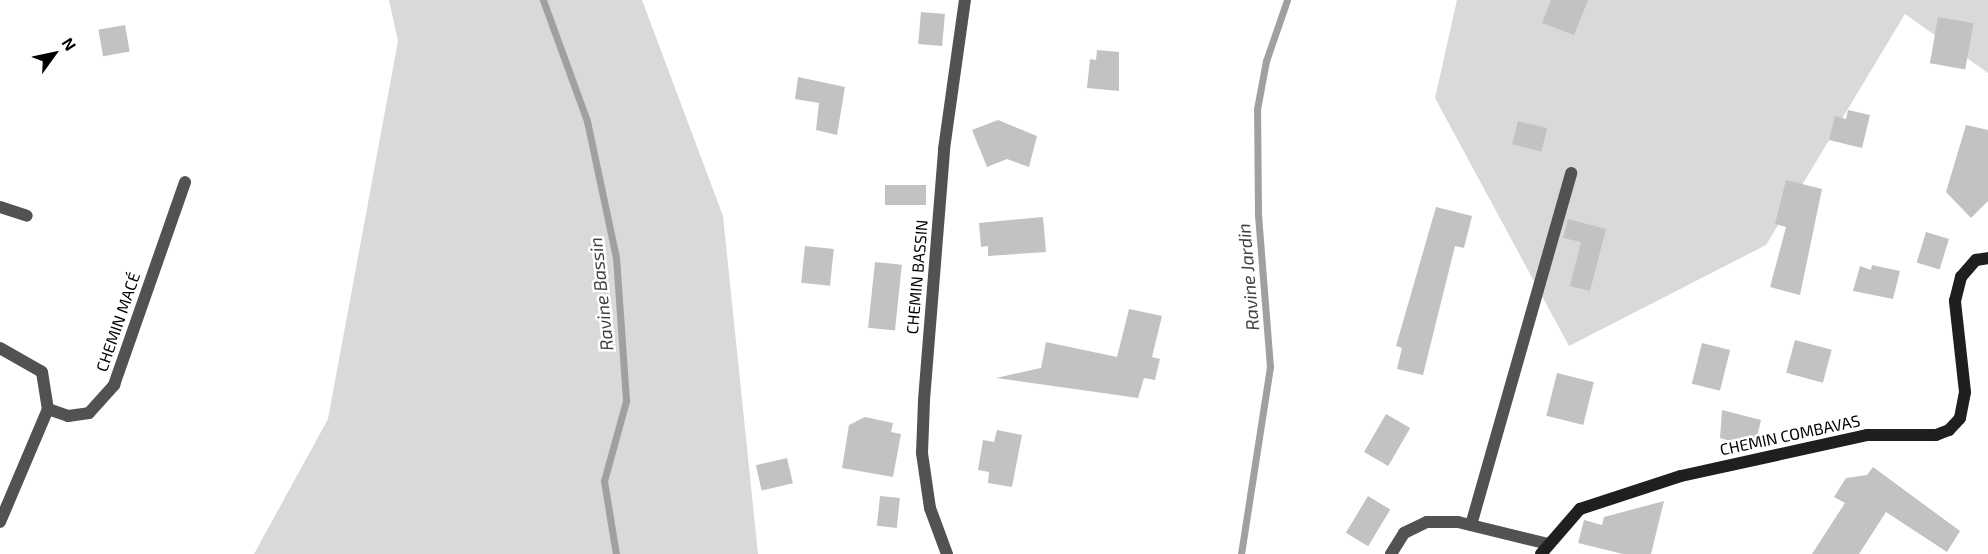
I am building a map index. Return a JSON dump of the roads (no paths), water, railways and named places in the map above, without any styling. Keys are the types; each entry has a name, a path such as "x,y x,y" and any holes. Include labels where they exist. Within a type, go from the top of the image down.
{"street":[{"name":"CHEMIN BASSIN","path":"947,554 930,508 922,453 924,400 944,148 965,0"},
{"path":"1471,525 1571,173"},
{"name":"CHEMIN MACÉ","path":"48,410 68,416 89,413 114,385 185,182"},
{"path":"0,207 27,216"},
{"name":"CHEMIN COMBAVAS","path":"1545,549 1580,509 1681,476 1867,435 1936,435 1949,430 1959,418 1965,392 1954,301 1961,277 1976,260 1988,258"},
{"path":"0,348 42,372 48,410 0,522"},
{"path":"1391,554 1404,533 1427,522 1471,525 1545,549"}],"waterway":[{"name":"Ravine Bassin","path":"543,0 587,121 616,257 626,401 604,481 616,554"},
{"name":"Ravine Jardin","path":"1241,554 1270,367 1258,215 1257,109 1266,61 1287,0"}]}
